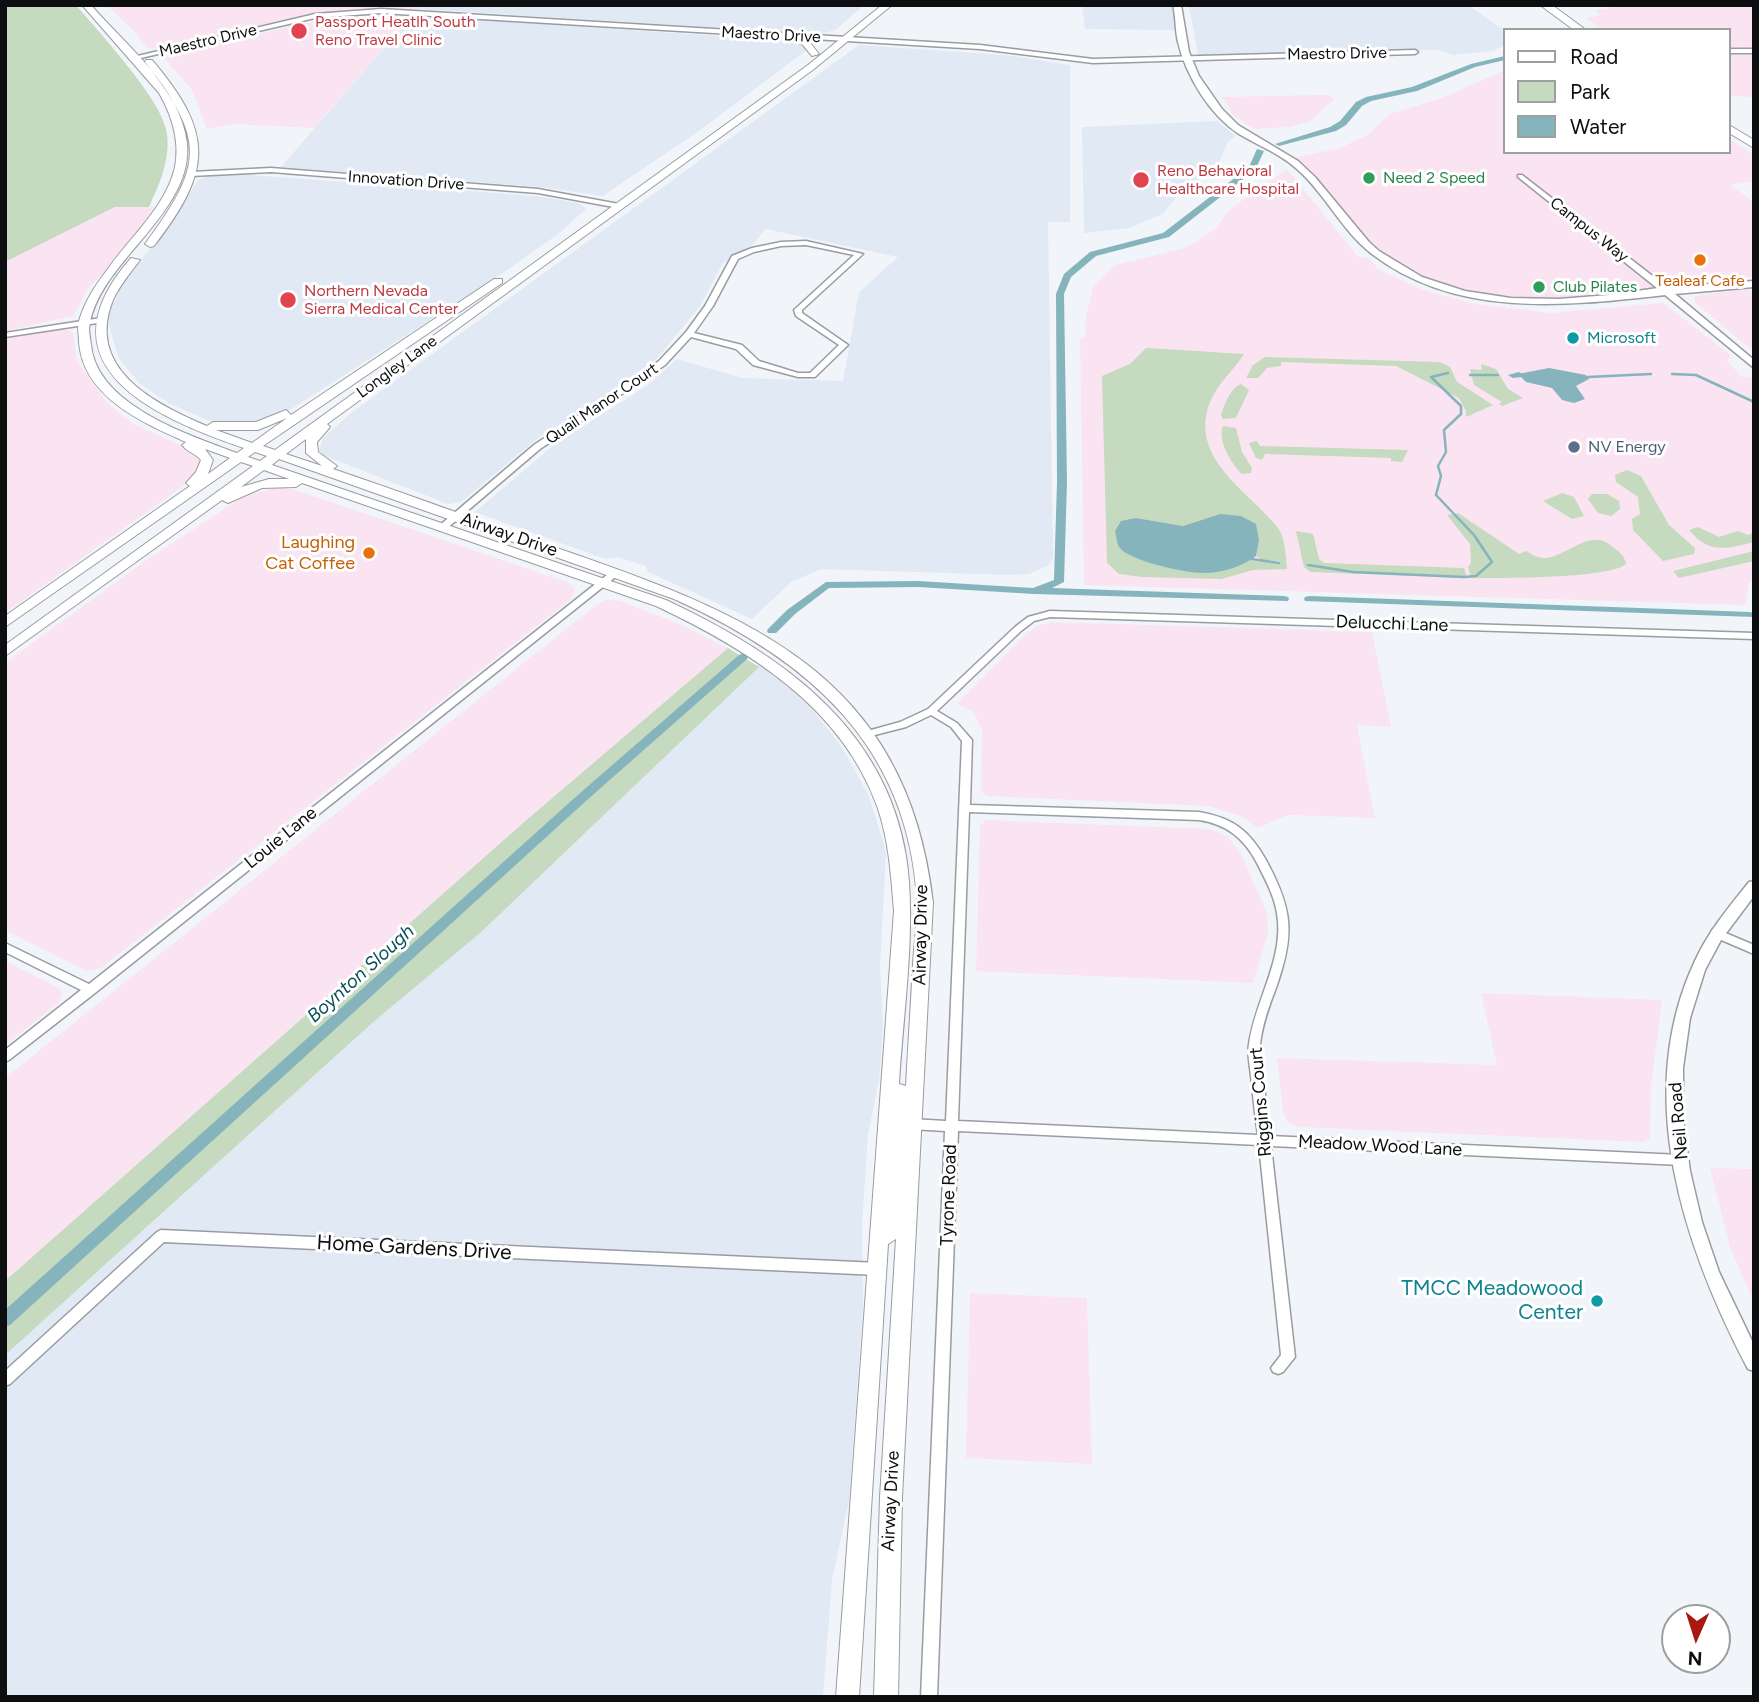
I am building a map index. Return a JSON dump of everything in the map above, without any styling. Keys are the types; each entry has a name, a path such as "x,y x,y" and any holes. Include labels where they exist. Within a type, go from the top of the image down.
{"main road":[{"path":"86,5 138,57 169,83 188,113 194,140 191,174 172,215 114,286 101,320 105,354 119,376 153,404 189,421 228,427 270,423 323,389 370,366"},
{"path":"97,5 138,57 172,107 180,133 180,161 160,213 98,288 85,322 83,342 91,368 109,391 156,431 200,451 207,460 202,474 163,511"},
{"name":"Longley Lane","path":"5,652 122,565 370,366 513,271 815,54 843,39 876,5"},
{"name":"Longley Lane","path":"5,623 163,511 353,399 619,206 888,5"},
{"path":"1545,5 1578,28"},
{"path":"784,36 805,42 815,54"},
{"path":"1731,129 1754,145"},
{"path":"353,399 316,434 312,441 312,453 323,463 397,489 416,503"},
{"name":"Airway Drive","path":"139,414 250,460 602,583 702,621 747,645 792,677 853,746 873,779 887,812 902,885 847,1697"},
{"name":"Airway Drive","path":"189,421 615,573 716,613 766,641 821,682 867,734 899,789 914,836 924,882 925,922 911,1124 888,1565 886,1697"},
{"path":"122,565 141,557 245,489 268,483 288,482 346,494"},
{"path":"792,677 818,691 852,729 867,734"},
{"path":"878,1269 891,1224 900,1136 911,1124 899,1112 903,1032 896,995"}],"street":[{"path":"1177,5 1183,46 1221,115 1301,168 1366,244 1408,273 1464,292 1530,302 1588,300 1665,290 1754,284"},
{"name":"Maestro Drive","path":"138,57 315,16 367,11 991,48 1082,60 1415,52"},
{"path":"1731,51 1754,51"},
{"name":"Innovation Drive","path":"191,174 271,170 538,191 619,206"},
{"name":"Campus Way","path":"1520,176 1665,290 1754,365"},
{"name":"Quail Manor Court","path":"442,528 537,447 650,374 689,334 709,306 735,258 781,244 807,243 859,254 798,310 799,314 844,345 812,375 797,375 756,363 739,347 689,334"},
{"path":"1665,290 1699,281 1754,277"},
{"path":"5,335 101,320"},
{"name":"Louie Lane","path":"5,1058 615,573"},
{"name":"Delucchi Lane","path":"931,711 1031,619 1068,612 1754,636"},
{"path":"867,734 903,725 931,711"},
{"name":"Tyrone Road","path":"929,1697 967,740 954,725 931,711"},
{"name":"Riggins Court","path":"965,808 1199,816 1225,822 1245,835 1273,885 1283,918 1281,953 1256,1028 1254,1048 1288,1357 1278,1368"},
{"name":"Neil Road","path":"1754,886 1716,933 1690,990 1675,1055 1681,1160 1710,1268 1754,1363"},
{"path":"1716,933 1754,950"},
{"path":"5,947 91,990"},
{"name":"Meadow Wood Lane","path":"911,1124 1681,1160"},
{"name":"Home Gardens Drive","path":"5,1380 161,1236 878,1269"}],"shaded area":[{"path":"106,5 421,5 418,9 362,9 313,14 152,49 147,48 134,31"},
{"path":"421,5 864,5 835,30 820,34 418,9"},
{"path":"1082,5 1173,5 1176,30 1085,29"},
{"path":"1189,5 1468,5 1504,30 1504,46 1493,51 1453,55 1438,50 1198,55"},
{"path":"1628,5 1754,5 1754,48 1731,47 1731,28 1600,28 1586,18 1601,15 1595,10"},
{"path":"413,15 314,128 233,124 207,129 192,90 164,58 173,53 311,22 361,16"},
{"path":"413,15 790,41 804,45 807,50 703,128 603,196 540,187 281,167"},
{"path":"859,45 1004,55 1070,65 1070,222 1048,222 1053,558 1047,566 1029,574 1009,575 821,569 791,582 752,619 648,572 646,566 618,557 605,559 475,512 554,445 648,385 677,359 742,378 843,381 859,292 898,257 766,229 751,246 723,263 700,306 659,356 640,373 538,438 461,502 448,504 323,455 319,450 323,438 351,413"},
{"path":"1731,54 1754,55 1754,97 1731,96"},
{"path":"1504,70 1504,154 1731,154 1731,140 1754,155 1754,181 1730,185 1754,202 1754,277 1715,278 1669,289 1530,303 1459,291 1427,281 1382,259 1289,159 1340,148 1369,134 1389,114 1442,98"},
{"path":"1329,95 1334,99 1310,121 1290,127 1254,129 1233,115 1222,97"},
{"name":"Reno Behavioral Healthcare Hospital","path":"1217,121 1236,136 1228,142 1217,167 1178,195 1164,213 1130,228 1084,233 1082,127"},
{"path":"1287,169 1358,257 1369,258 1378,269 1420,289 1474,304 1551,313 1663,303 1731,355 1727,361 1741,376 1754,378 1754,579 1749,583 1745,605 1084,585 1080,340 1086,336 1085,322 1093,286 1116,265 1185,248 1199,240 1216,228 1229,210"},
{"name":"Northern Nevada Sierra Medical Center","path":"236,174 536,196 579,203 586,209 558,234 500,275 282,415 262,423 217,424 170,404 139,383 118,357 107,318 126,277 169,227 198,180 208,176"},
{"path":"116,207 154,207 132,241 88,289 73,316 5,331 5,262"},
{"path":"1754,290 1754,352 1694,302 1695,296"},
{"path":"57,329 73,333 77,361 107,403 133,424 190,449 202,460 193,479 5,613 5,339"},
{"path":"278,487 295,490 569,583 575,590 571,599 101,968 87,971 5,930 5,663 145,561 244,496"},
{"path":"606,600 620,601 675,622 728,648 523,823 5,1281 5,1078 596,605"},
{"path":"1053,622 1372,632 1391,727 1357,725 1375,818 1289,815 1258,828 1241,816 1208,806 988,796 981,792 982,729 972,711 957,704 1021,639 1037,626"},
{"path":"761,663 806,702 841,746 869,796 886,852 880,967 883,1025 879,1080 868,1134 862,1225 863,1306 849,1501 832,1580 823,1697 5,1697 5,1341"},
{"path":"985,820 1209,829 1227,836 1240,852 1267,913 1268,934 1253,983 976,971 980,827"},
{"path":"5,961 59,988 62,993 59,1003 5,1045"},
{"path":"1481,993 1662,1000 1651,1087 1650,1138 1644,1142 1300,1127 1288,1122 1283,1112 1277,1058 1497,1065"},
{"path":"1710,1168 1754,1169 1754,1303 1730,1247"},
{"path":"970,1293 1087,1298 1092,1464 966,1458"}],"green space":[{"path":"5,5 76,5 127,65 152,100 166,129 167,149 164,169 149,207 115,207 5,262"},
{"path":"1146,348 1244,354 1210,402 1205,422 1207,441 1225,472 1278,528 1284,542 1287,569 1253,570 1221,579 1142,577 1119,574 1107,563 1102,376 1130,364","holes":["1220,514 1259,540 1256,556 1262,560 1280,561 1280,564 1250,560 1232,568 1204,573 1136,518 1183,526"]},
{"path":"1265,357 1440,362 1450,367 1457,382 1493,405 1466,417 1459,398 1396,366 1281,362 1281,366 1267,368 1258,378 1246,378 1253,365"},
{"path":"1481,364 1496,369 1508,389 1523,398 1502,406 1499,404 1502,402 1474,385 1470,369 1482,370"},
{"path":"1241,384 1249,390 1236,418 1223,419 1221,415 1228,397"},
{"path":"1223,426 1236,428 1242,452 1252,468 1251,473 1242,474 1230,458 1223,444"},
{"path":"1257,441 1260,446 1408,450 1402,462 1391,461 1391,458 1265,454 1262,460 1256,458 1249,443"},
{"path":"1627,470 1641,476 1669,525 1695,548 1694,554 1663,561 1633,530 1632,519 1640,514 1638,497 1616,482 1615,475"},
{"path":"1562,493 1574,497 1584,516 1572,519 1543,501"},
{"path":"1592,494 1607,494 1619,501 1620,509 1611,516 1598,513 1588,499"},
{"path":"1458,513 1519,554 1526,551 1547,558 1597,540 1605,542 1617,551 1626,564 1598,573 1577,575 1471,578 1468,567 1471,563 1470,544 1447,515"},
{"path":"1698,527 1719,537 1738,531 1748,535 1754,532 1754,542 1718,548 1704,543 1689,530"},
{"path":"1296,531 1313,534 1319,559 1324,563 1464,568 1467,578 1310,572 1304,567"},
{"path":"1754,551 1754,561 1679,578 1673,571"},
{"path":"728,648 759,667 480,933 372,1023 5,1355 5,1281 523,823"}],"water":[{"path":"1549,368 1586,375 1589,379 1576,386 1585,399 1574,403 1562,400 1552,388 1526,382 1518,374"},
{"path":"1220,514 1241,516 1256,524 1259,540 1256,556 1231,569 1217,572 1184,571 1134,557 1119,547 1115,531 1121,521 1136,518 1183,526"}],"waterway":[{"path":"1279,144 1333,129 1343,123 1359,104 1369,99 1414,89 1473,65 1504,58"},
{"path":"772,631 791,612 826,585 918,584 1034,591 1059,582 1062,482 1060,294 1067,276 1093,254 1166,235 1252,168 1260,151"},
{"path":"1308,565 1353,572 1464,577 1476,576 1492,562 1474,535 1436,495 1441,476 1438,466 1446,452 1444,430 1461,414 1461,406 1431,377 1448,373"},
{"path":"1588,377 1651,374"},
{"path":"1672,374 1696,375 1754,402"},
{"path":"1470,375 1498,375"},
{"path":"1513,375 1519,375"},
{"path":"1252,559 1279,563"},
{"path":"1041,591 1284,599"},
{"path":"1309,599 1750,615"},
{"name":"Boynton Slough","path":"5,1320 583,797 743,657"}],"place":[{"name":"Passport Heatlh South Reno Travel Clinic","path":"299,31"},
{"name":"Need 2 Speed","path":"1369,178"},
{"name":"Reno Behavioral Healthcare Hospital","path":"1141,180"},
{"name":"Tealeaf Cafe","path":"1700,260"},
{"name":"Club Pilates","path":"1539,287"},
{"name":"Northern Nevada Sierra Medical Center","path":"288,300"},
{"name":"Microsoft","path":"1573,338"},
{"name":"NV Energy","path":"1574,447"},
{"name":"Laughing Cat Coffee","path":"369,553"},
{"name":"TMCC Meadowood Center","path":"1597,1301"}]}
